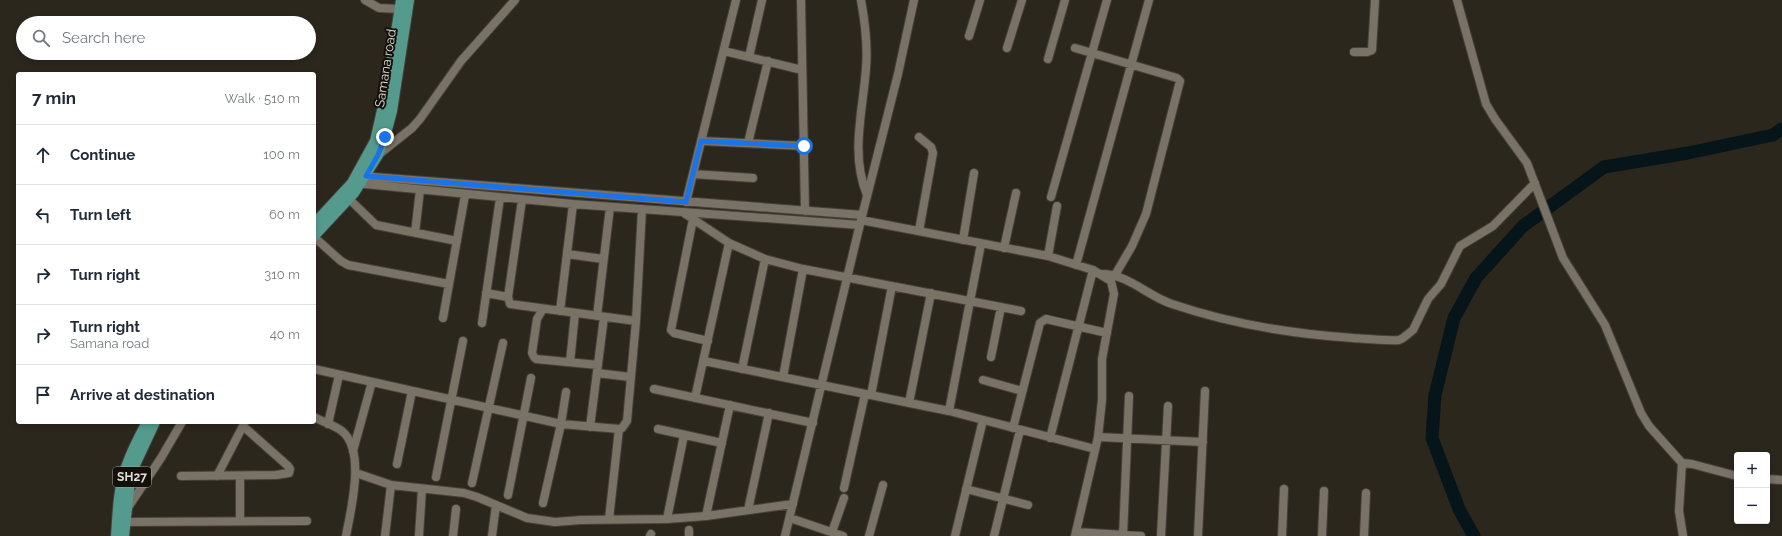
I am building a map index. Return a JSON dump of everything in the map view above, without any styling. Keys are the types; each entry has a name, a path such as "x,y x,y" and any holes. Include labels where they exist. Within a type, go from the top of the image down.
{"main road":[{"name":"Samana road","path":"316,234 378,155 385,137 392,111 409,0"},
{"name":"Samana road","path":"358,180 379,127 388,84 400,4"},
{"name":"Samana road","path":"316,222 346,196"},
{"name":"SH27","path":"116,536 119,496 127,463 146,424"},
{"name":"SH27","path":"124,536 126,512 134,468 154,424"}],"street":[{"path":"365,0 379,8 400,4"},
{"path":"378,155 412,128 420,119 461,61 515,0"},
{"path":"686,202 736,0"},
{"path":"749,57 762,0"},
{"path":"801,0 805,211"},
{"path":"861,0 864,19 866,66 859,127 858,158 860,179 867,195"},
{"path":"785,536 794,504 847,276 898,74 914,0"},
{"path":"969,36 980,0"},
{"path":"1007,48 1022,0"},
{"path":"1048,59 1065,0"},
{"path":"1050,197 1107,0"},
{"path":"1076,264 1130,64 1149,0"},
{"path":"1354,52 1367,52 1372,50 1375,0"},
{"path":"1457,0 1486,104 1494,118 1527,163 1563,258 1605,325 1641,413 1649,426 1682,463 1692,464 1734,475"},
{"path":"1075,48 1177,78 1181,84 1146,214 1132,246 1115,275"},
{"path":"724,51 802,70"},
{"path":"748,143 768,62"},
{"path":"919,137 931,147 933,153 919,231"},
{"path":"701,141 804,146"},
{"path":"963,240 974,173"},
{"path":"693,174 753,178"},
{"path":"358,180 420,190 610,207 682,212 861,220"},
{"path":"358,180 805,211 861,220 1048,256 1093,270 1111,282 1114,289 1102,359 1101,409 1098,437 1075,534 1141,536"},
{"path":"1101,274 1115,275 1124,278 1159,299 1172,304 1243,323 1332,337 1399,340 1413,330 1428,299 1440,284 1460,246 1493,226 1536,186"},
{"path":"415,233 420,190"},
{"path":"1004,248 1016,193"},
{"path":"443,318 465,194"},
{"path":"346,196 376,225 457,241"},
{"path":"482,323 500,198"},
{"path":"522,200 508,297 509,302 512,305 636,321"},
{"path":"560,312 573,204"},
{"path":"1048,256 1057,206"},
{"path":"590,427 597,369 603,259 610,207"},
{"path":"609,519 619,430 627,421 636,321 642,209"},
{"path":"682,212 729,242 765,259 803,269 847,276 1021,311"},
{"path":"693,219 671,330 674,333 708,341"},
{"path":"316,239 341,261 348,265 449,284"},
{"path":"695,398 729,242"},
{"path":"949,411 981,244"},
{"path":"567,254 603,259"},
{"path":"742,369 765,259"},
{"path":"783,377 803,269"},
{"path":"1050,438 1080,327 1093,270"},
{"path":"844,488 868,395 892,286"},
{"path":"486,293 508,297"},
{"path":"909,403 931,293"},
{"path":"991,357 1001,307"},
{"path":"543,309 537,319 532,355 536,359 570,362 630,377"},
{"path":"570,362 575,314"},
{"path":"994,536 1003,498 1022,391 1040,323 1046,319 1107,333"},
{"path":"436,476 463,341"},
{"path":"472,483 503,343"},
{"path":"704,361 949,411 1095,449"},
{"path":"316,370 561,424 619,430"},
{"path":"328,424 338,375"},
{"path":"508,495 531,378"},
{"path":"983,380 1022,391"},
{"path":"353,452 372,382"},
{"path":"654,389 813,423"},
{"path":"397,464 412,390"},
{"path":"1198,536 1205,390"},
{"path":"543,503 561,424 566,392"},
{"path":"1123,535 1129,396"},
{"path":"706,516 730,405"},
{"path":"1161,536 1168,406"},
{"path":"748,510 769,413"},
{"path":"316,418 342,431 351,445 353,452 356,473 346,536"},
{"path":"955,536 983,420"},
{"path":"126,512 181,424"},
{"path":"181,476 217,476 240,476 284,475 289,473 290,469 244,424 217,476"},
{"path":"658,429 722,443"},
{"path":"667,519 684,435"},
{"path":"1098,437 1203,442"},
{"path":"1682,463 1680,511 1683,536"},
{"path":"356,473 391,485 464,493 528,518 540,521 555,522 609,519 667,519 706,516 794,504"},
{"path":"240,476 240,521"},
{"path":"1770,479 1782,480"},
{"path":"384,536 391,485"},
{"path":"869,536 883,486"},
{"path":"419,536 422,489"},
{"path":"966,489 1028,505"},
{"path":"1282,536 1284,489"},
{"path":"1322,536 1324,491"},
{"path":"1364,536 1366,493"},
{"path":"790,518 839,535 844,498"},
{"path":"492,536 496,505"},
{"path":"454,536 456,509"},
{"path":"125,522 306,521"}],"waterway":[{"path":"1474,536 1459,509 1432,438 1435,395 1454,318 1476,278 1523,226 1604,167 1688,153 1773,135 1782,129"}],"route":[{"path":"385,137 378,155 366,176 686,202 701,141 804,146"}]}
